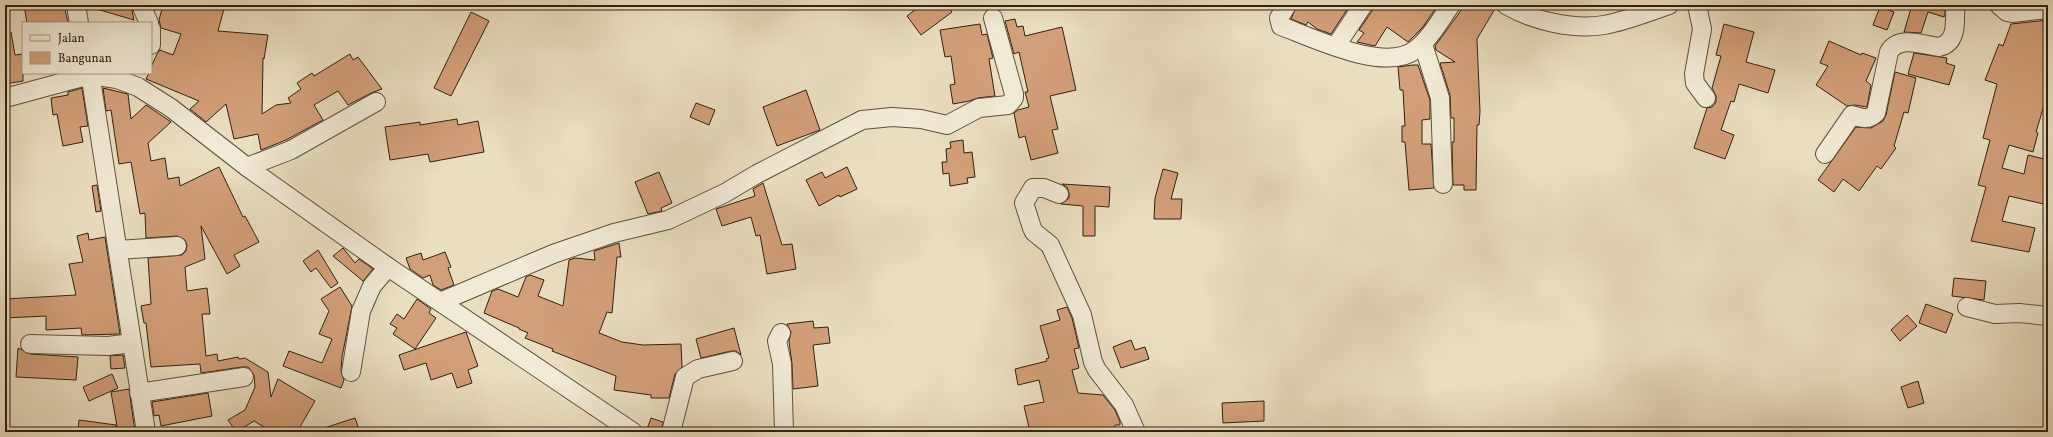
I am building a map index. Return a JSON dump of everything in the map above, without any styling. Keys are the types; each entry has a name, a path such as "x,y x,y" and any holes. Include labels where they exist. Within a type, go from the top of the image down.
{"street":[{"path":"76,5 79,22"},
{"path":"141,5 149,22"},
{"path":"1287,5 1279,18 1282,26 1336,46 1377,58 1404,56 1423,44 1451,5"},
{"path":"1336,46 1363,5"},
{"path":"1506,5 1526,16 1547,22 1589,26 1612,23 1669,5"},
{"path":"1697,5 1702,29 1694,74 1695,83 1706,98"},
{"path":"1825,154 1852,115 1864,119 1872,117 1876,113 1890,52 1893,46 1903,42 1939,47 1944,46 1951,40 1954,34 1955,5"},
{"path":"1999,5 2007,12 2012,13 2048,9"},
{"path":"440,302 553,254 614,232 668,220 725,193 757,174 862,120 892,117 921,119 947,125 979,108 1008,105 1014,98 1014,94 993,18"},
{"path":"1423,44 1440,98 1443,184"},
{"path":"5,98 90,74 118,79 140,80 171,108 247,167 388,267 633,432"},
{"path":"90,74 146,432"},
{"path":"247,167 291,150 376,102"},
{"path":"1059,194 1044,188 1033,188 1024,203 1034,232 1050,245 1082,315 1093,362 1097,370 1124,405 1136,432"},
{"path":"118,250 177,246"},
{"path":"351,372 361,312 372,286 388,267"},
{"path":"1967,307 1995,314 2020,313 2048,316"},
{"path":"781,333 777,341 782,364 784,432"},
{"path":"30,344 108,346 132,343"},
{"path":"671,432 684,377 698,369 732,361"},
{"path":"139,393 244,377"}],"building":[{"path":"24,5 64,5 68,22 27,22"},
{"path":"94,5 131,5 134,20 93,8"},
{"path":"163,5 178,10 180,5 225,5 218,31 268,35 264,59 263,58 262,114 276,105 291,103 288,98 301,89 297,83 312,73 314,76 350,54 353,60 358,57 382,89 348,105 338,91 314,105 323,120 286,140 261,150 258,134 234,139 226,104 206,122 190,109 199,101 146,79 148,74 152,74 152,65 160,50 173,55 181,34 161,28 159,20"},
{"path":"921,5 947,5 952,12 921,35 907,16"},
{"path":"1297,5 1350,5 1331,34 1317,29 1308,22 1306,25 1291,19"},
{"path":"1373,5 1438,5 1422,28 1408,42 1387,27 1375,46 1357,42 1364,33 1359,30 1372,11"},
{"path":"1465,5 1496,5 1477,39 1480,112 1479,125 1477,125 1476,190 1464,190 1464,185 1453,185 1452,142 1454,142 1454,118 1451,118 1450,95 1440,63 1455,62 1436,50 1435,46"},
{"path":"1912,5 1945,5 1945,15 1944,17 1928,12 1921,33 1904,32"},
{"path":"1880,7 1894,12 1887,30 1873,25"},
{"path":"471,12 489,21 451,96 434,88"},
{"path":"1015,19 1017,27 1023,26 1025,36 1062,27 1076,90 1050,96 1058,129 1052,130 1058,153 1031,160 1025,136 1019,138 1014,113 1018,110 1029,107 1025,92 1028,92 1019,52 1014,54 1005,21"},
{"path":"2048,20 2048,103 2045,102 2036,132 2038,133 2033,152 2009,145 2002,168 2024,174 2028,155 2048,160 2048,205 2009,196 2002,221 2035,228 2029,252 1971,241 1986,187 1978,185 1990,140 1983,138 1997,84 1985,80 1999,44 2003,46 2011,24"},
{"path":"980,24 982,35 987,34 993,58 989,59 995,96 978,98 953,104 950,85 955,84 951,56 945,57 940,30"},
{"path":"1724,24 1754,32 1746,62 1775,70 1768,93 1739,84 1734,102 1731,101 1721,130 1734,135 1725,159 1694,148 1707,108 1712,107 1716,102 1716,96 1712,88 1721,56 1716,55"},
{"path":"5,32 11,32 15,55 22,54 23,81 5,84"},
{"path":"1829,41 1861,55 1862,53 1876,58 1866,81 1871,85 1867,107 1855,105 1847,106 1816,85 1828,66 1820,63"},
{"path":"1914,53 1947,58 1946,63 1955,66 1949,85 1908,74"},
{"path":"1418,65 1430,100 1430,119 1422,120 1422,144 1431,144 1434,188 1409,190 1405,142 1402,142 1402,126 1405,126 1403,90 1400,90 1398,67"},
{"path":"1895,72 1916,78 1908,113 1904,112 1894,146 1896,148 1881,169 1877,166 1859,191 1843,179 1834,192 1818,180 1856,127 1871,128 1883,121 1886,115"},
{"path":"82,88 88,126 80,127 83,142 63,146 57,114 53,115 51,98 68,95 68,92"},
{"path":"103,88 128,94 131,119 146,105 171,122 148,143 151,161 165,158 168,179 179,177 180,186 219,167 243,217 245,216 259,242 234,255 240,266 227,274 201,226 205,259 185,267 187,291 207,288 210,314 202,314 206,356 217,354 218,361 238,357 239,359 245,358 268,372 271,397 278,379 315,401 297,432 272,432 254,421 236,432 228,420 245,410 255,387 254,375 248,367 201,373 200,364 151,367 146,323 144,323 141,306 151,304 148,258 182,255 186,251 187,245 185,240 177,236 146,238 145,213 140,214 131,162 119,164 111,110 106,111"},
{"path":"806,90 820,130 777,146 763,107"},
{"path":"696,103 715,110 709,125 690,117"},
{"path":"457,119 458,125 478,121 484,152 430,162 428,154 390,160 385,127 420,122 420,125"},
{"path":"963,140 964,153 972,152 975,177 967,178 968,183 950,186 949,173 943,174 942,162 947,162 946,149 951,148 950,142"},
{"path":"847,167 857,189 840,197 839,195 819,206 806,180 822,172 825,178"},
{"path":"1163,169 1178,173 1171,199 1182,199 1181,219 1154,219 1155,198"},
{"path":"659,172 672,203 661,208 662,211 648,214 635,182"},
{"path":"763,183 782,245 792,244 796,269 767,274 760,235 756,236 751,217 722,226 716,209 755,196 753,189"},
{"path":"1062,184 1110,187 1109,207 1095,206 1095,236 1083,236 1083,206 1061,204 1069,198 1067,187"},
{"path":"97,185 101,211 96,212 92,186"},
{"path":"88,233 89,240 105,237 120,334 82,335 81,328 46,330 46,316 5,318 5,299 76,295 69,264 83,262 77,236"},
{"path":"619,243 621,257 617,257 612,313 607,312 599,333 622,342 643,345 681,344 682,367 675,374 669,398 651,398 651,395 614,390 616,376 552,351 553,349 525,338 528,333 484,313 492,291 498,289 518,297 526,277 530,275 544,280 538,296 563,306 569,260 575,258 595,260 594,251"},
{"path":"343,248 355,263 359,259 373,269 363,281 333,256"},
{"path":"318,250 338,283 331,288 316,268 311,272 303,261"},
{"path":"445,252 451,267 448,268 454,285 441,290 433,285 430,275 423,278 410,269 406,258 421,253 423,260"},
{"path":"1954,278 1986,281 1984,300 1952,296"},
{"path":"340,287 352,306 342,357 341,371 344,380 341,388 283,366 289,351 322,363 332,339 319,334 329,311 321,299"},
{"path":"417,299 431,309 429,313 436,318 415,349 393,334 397,328 390,324 397,314 404,319"},
{"path":"1926,304 1953,314 1946,333 1919,323"},
{"path":"1067,307 1072,318 1079,348 1074,349 1079,368 1072,370 1078,393 1103,395 1115,410 1120,422 1120,425 1115,425 1114,432 1030,432 1024,406 1044,402 1039,380 1018,385 1015,369 1047,361 1046,359 1049,358 1040,326 1060,320 1057,310"},
{"path":"1907,315 1917,326 1900,341 1891,330"},
{"path":"813,321 814,328 828,327 830,343 813,345 818,386 793,389 789,341 791,332 787,324"},
{"path":"734,328 741,355 736,351 731,351 701,358 696,339"},
{"path":"466,332 478,366 468,370 472,383 457,388 452,373 431,380 426,363 404,370 399,355"},
{"path":"1131,340 1135,350 1145,347 1149,359 1121,368 1113,347"},
{"path":"18,348 30,354 78,357 76,380 16,377"},
{"path":"123,355 125,368 111,369 110,356"},
{"path":"112,374 118,388 89,401 83,387"},
{"path":"1918,381 1924,403 1908,408 1901,387"},
{"path":"129,389 135,432 118,432 111,392"},
{"path":"208,393 212,416 161,426 159,415 154,416 152,402"},
{"path":"1264,401 1264,421 1223,423 1222,403"},
{"path":"355,418 360,432 319,432 318,430"},
{"path":"651,418 663,422 661,432 646,432"},
{"path":"79,420 116,425 116,432 78,432"}]}
